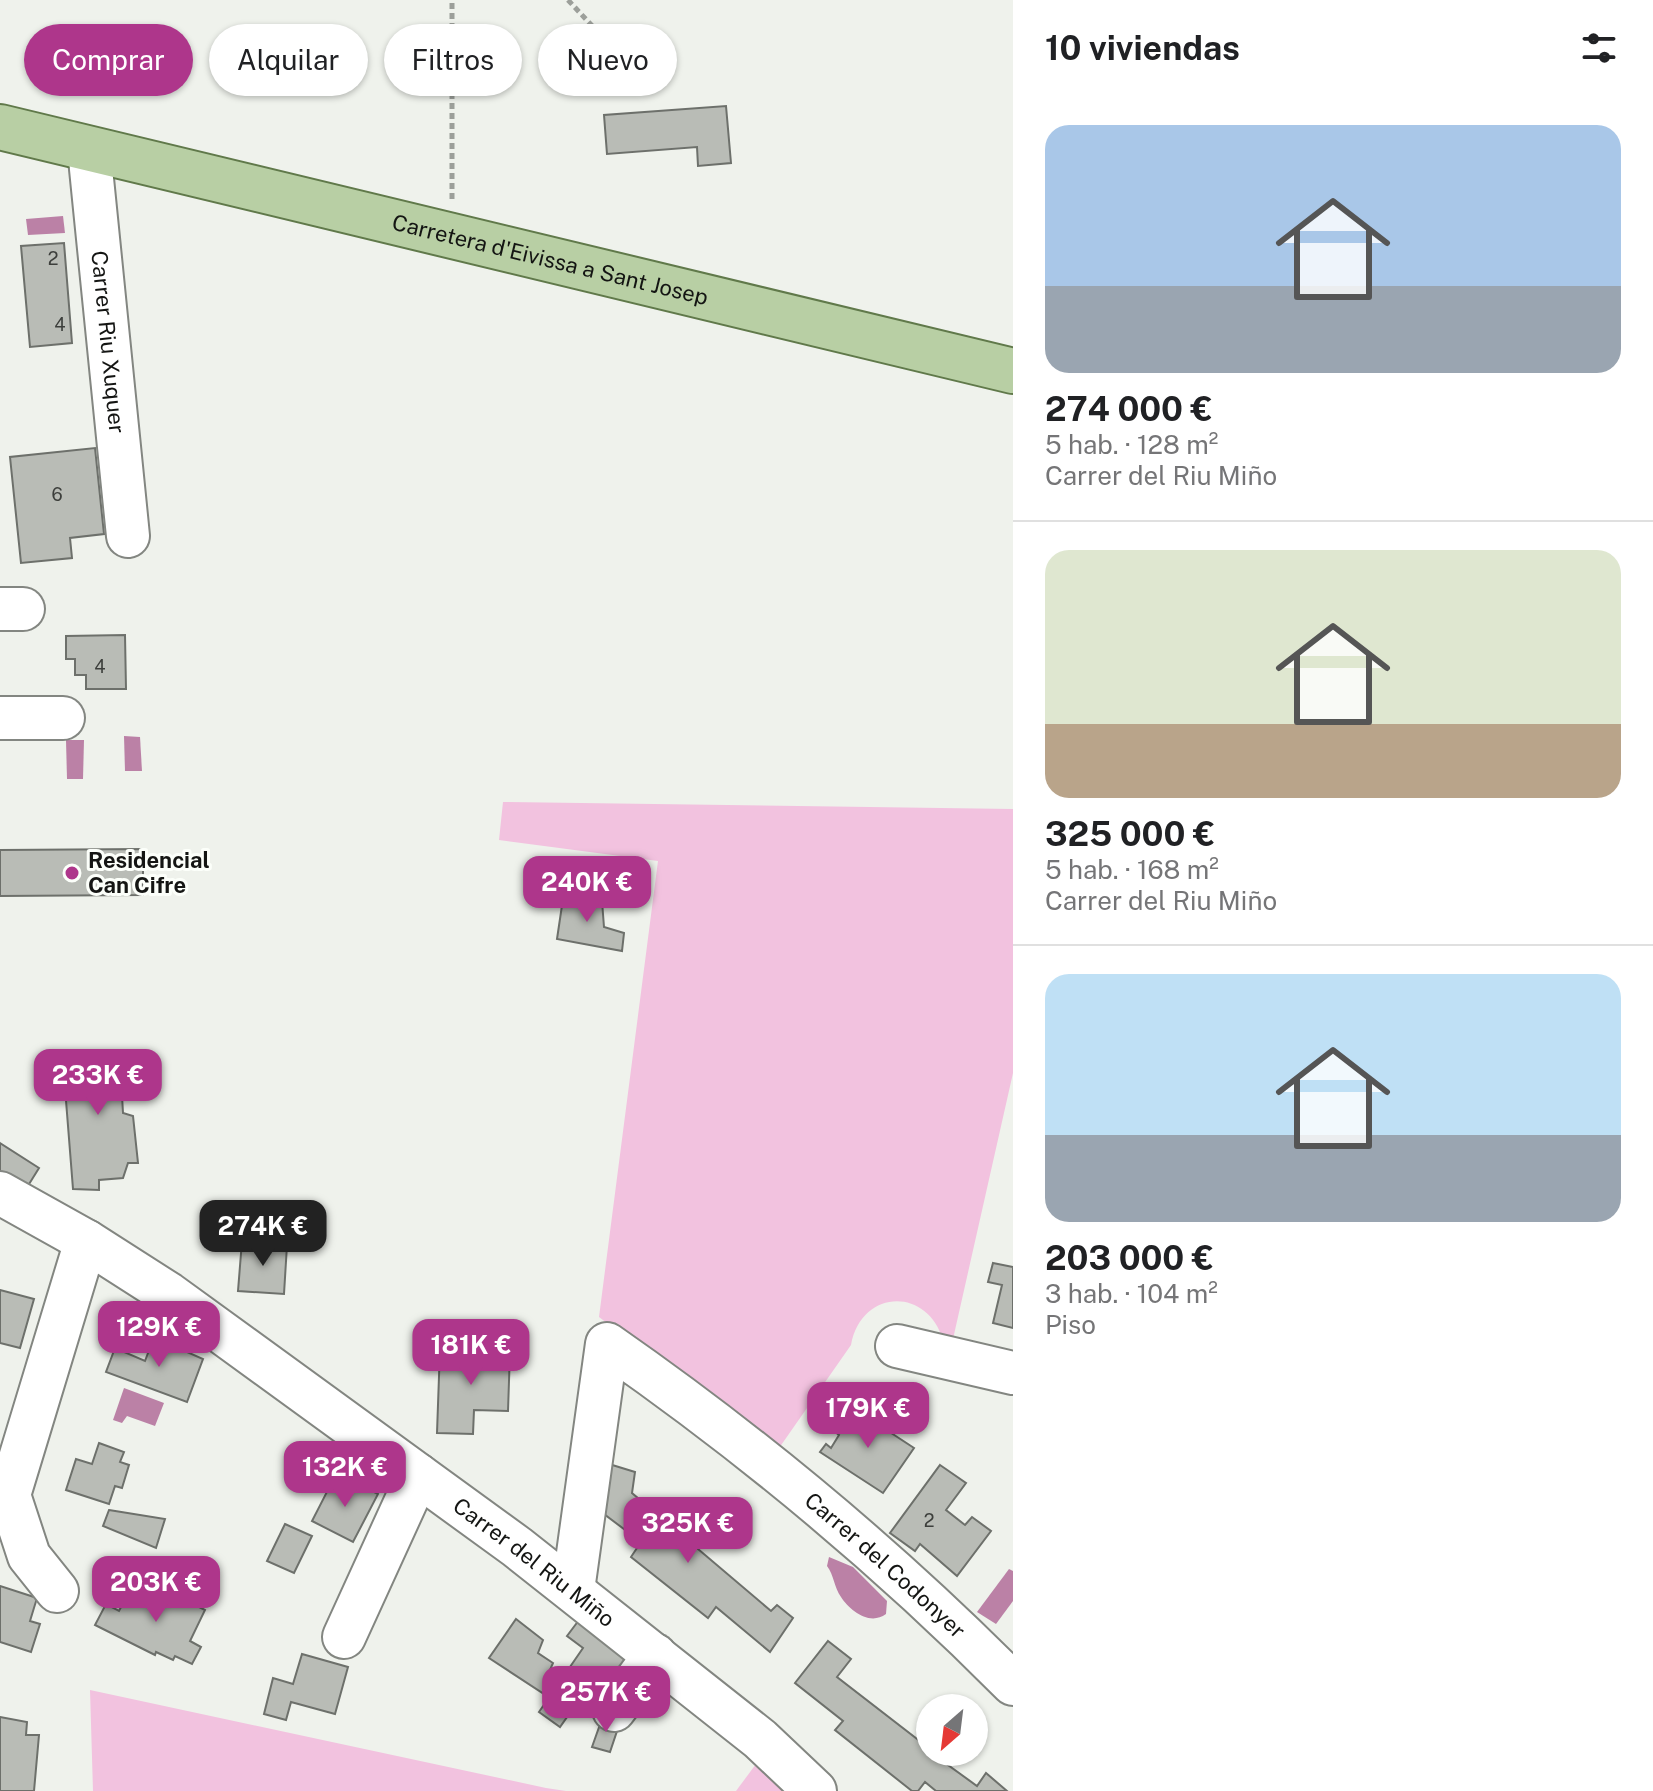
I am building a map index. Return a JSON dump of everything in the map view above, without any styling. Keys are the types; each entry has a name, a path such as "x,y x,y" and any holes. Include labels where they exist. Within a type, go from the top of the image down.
{"main road":[{"name":"Carretera d'Eivissa a Sant Josep","path":"0,127 1013,371"}],"street":[{"name":"Carrer Riu Xuquer","path":"89,149 128,536"},
{"path":"0,718 63,718"},
{"name":"Carrer del Riu Miño","path":"0,1193 86,1241 169,1294 418,1475 655,1655 760,1739 815,1791"},
{"path":"57,1591 29,1556 9,1495 86,1241"},
{"name":"Carrer del Codonyer","path":"573,1590 607,1344 683,1396 834,1517 963,1634 1013,1684"},
{"path":"897,1346 1013,1373"},
{"path":"344,1637 418,1475"},
{"path":"614,1710 655,1655"}],"path":[{"path":"452,0 452,236"},
{"path":"568,0 590,24"}],"shaded area":[{"path":"63,216 65,233 28,235 26,219"},
{"path":"124,736 140,737 142,771 125,771"},
{"path":"66,740 84,740 83,779 67,779"},
{"path":"503,802 1013,809 1013,1073 953,1339 943,1340 935,1322 923,1310 909,1303 895,1301 867,1313 857,1326 851,1345 777,1451 599,1317 658,861 499,840"},
{"path":"124,1388 164,1403 155,1426 127,1416 122,1423 113,1420"},
{"path":"829,1557 853,1567 887,1601 886,1614 867,1618 845,1602 827,1566"},
{"path":"1009,1569 1013,1571 1013,1601 996,1624 977,1612"},
{"path":"90,1690 546,1788 566,1791 93,1791"},
{"path":"759,1760 790,1791 736,1791"}],"building":[{"path":"726,106 731,163 698,166 697,147 607,154 604,115"},
{"path":"64,243 72,343 30,347 21,246"},
{"path":"95,448 104,534 70,538 72,558 21,563 10,457"},
{"path":"125,635 126,689 86,689 86,675 75,675 75,659 66,659 66,636"},
{"name":"Residencial Can Cifre","path":"143,849 143,895 0,896 0,850"},
{"path":"564,892 602,901 604,927 624,933 622,951 557,939"},
{"path":"62,1050 128,1052 133,1074 121,1078 123,1113 133,1116 138,1163 128,1163 123,1178 99,1180 99,1190 73,1189"},
{"path":"0,1143 39,1168 26,1189 0,1173"},
{"path":"242,1241 287,1245 284,1294 238,1291"},
{"path":"993,1263 1013,1267 1013,1328 993,1323 1002,1285 988,1282"},
{"path":"0,1290 34,1299 20,1348 0,1343"},
{"path":"156,1332 172,1341 171,1345 203,1359 187,1402 106,1372 115,1348 145,1361"},
{"path":"440,1348 510,1351 508,1411 474,1410 473,1434 437,1433"},
{"path":"850,1406 914,1448 883,1493 820,1452 826,1444 831,1448 839,1435 834,1431"},
{"path":"99,1443 124,1452 120,1462 129,1465 122,1488 115,1486 109,1504 66,1490 76,1459 92,1464"},
{"path":"609,1464 635,1472 632,1493 771,1611 777,1605 793,1618 770,1652 716,1607 708,1618 631,1557 641,1542 604,1514"},
{"path":"940,1465 966,1483 946,1510 965,1525 972,1517 991,1531 957,1576 920,1544 915,1551 890,1533"},
{"path":"333,1480 351,1489 355,1482 378,1494 353,1542 312,1521"},
{"path":"109,1510 165,1519 156,1548 103,1526"},
{"path":"285,1524 312,1536 294,1573 267,1561"},
{"path":"0,1586 37,1598 30,1621 40,1624 31,1652 0,1642"},
{"path":"164,1589 205,1610 190,1641 201,1647 192,1664 175,1656 173,1660 156,1652 155,1655 95,1625 106,1604 119,1611 130,1590 157,1603"},
{"path":"516,1619 543,1640 538,1653 553,1663 549,1672 554,1675 544,1694 489,1658"},
{"path":"579,1620 636,1659 610,1697 591,1683 560,1727 539,1712 583,1648 567,1636"},
{"path":"828,1641 851,1659 837,1677 916,1738 916,1766 949,1766 977,1786 986,1773 1007,1791 936,1791 925,1782 918,1791 912,1791 835,1730 843,1721 795,1683"},
{"path":"302,1654 348,1667 335,1714 291,1702 286,1720 264,1714 273,1678 293,1684"},
{"path":"603,1716 620,1722 610,1752 592,1747"},
{"path":"0,1717 27,1722 26,1735 39,1735 34,1791 0,1791"}],"place":[{"name":"Residencial Can Cifre","path":"72,873"}]}
